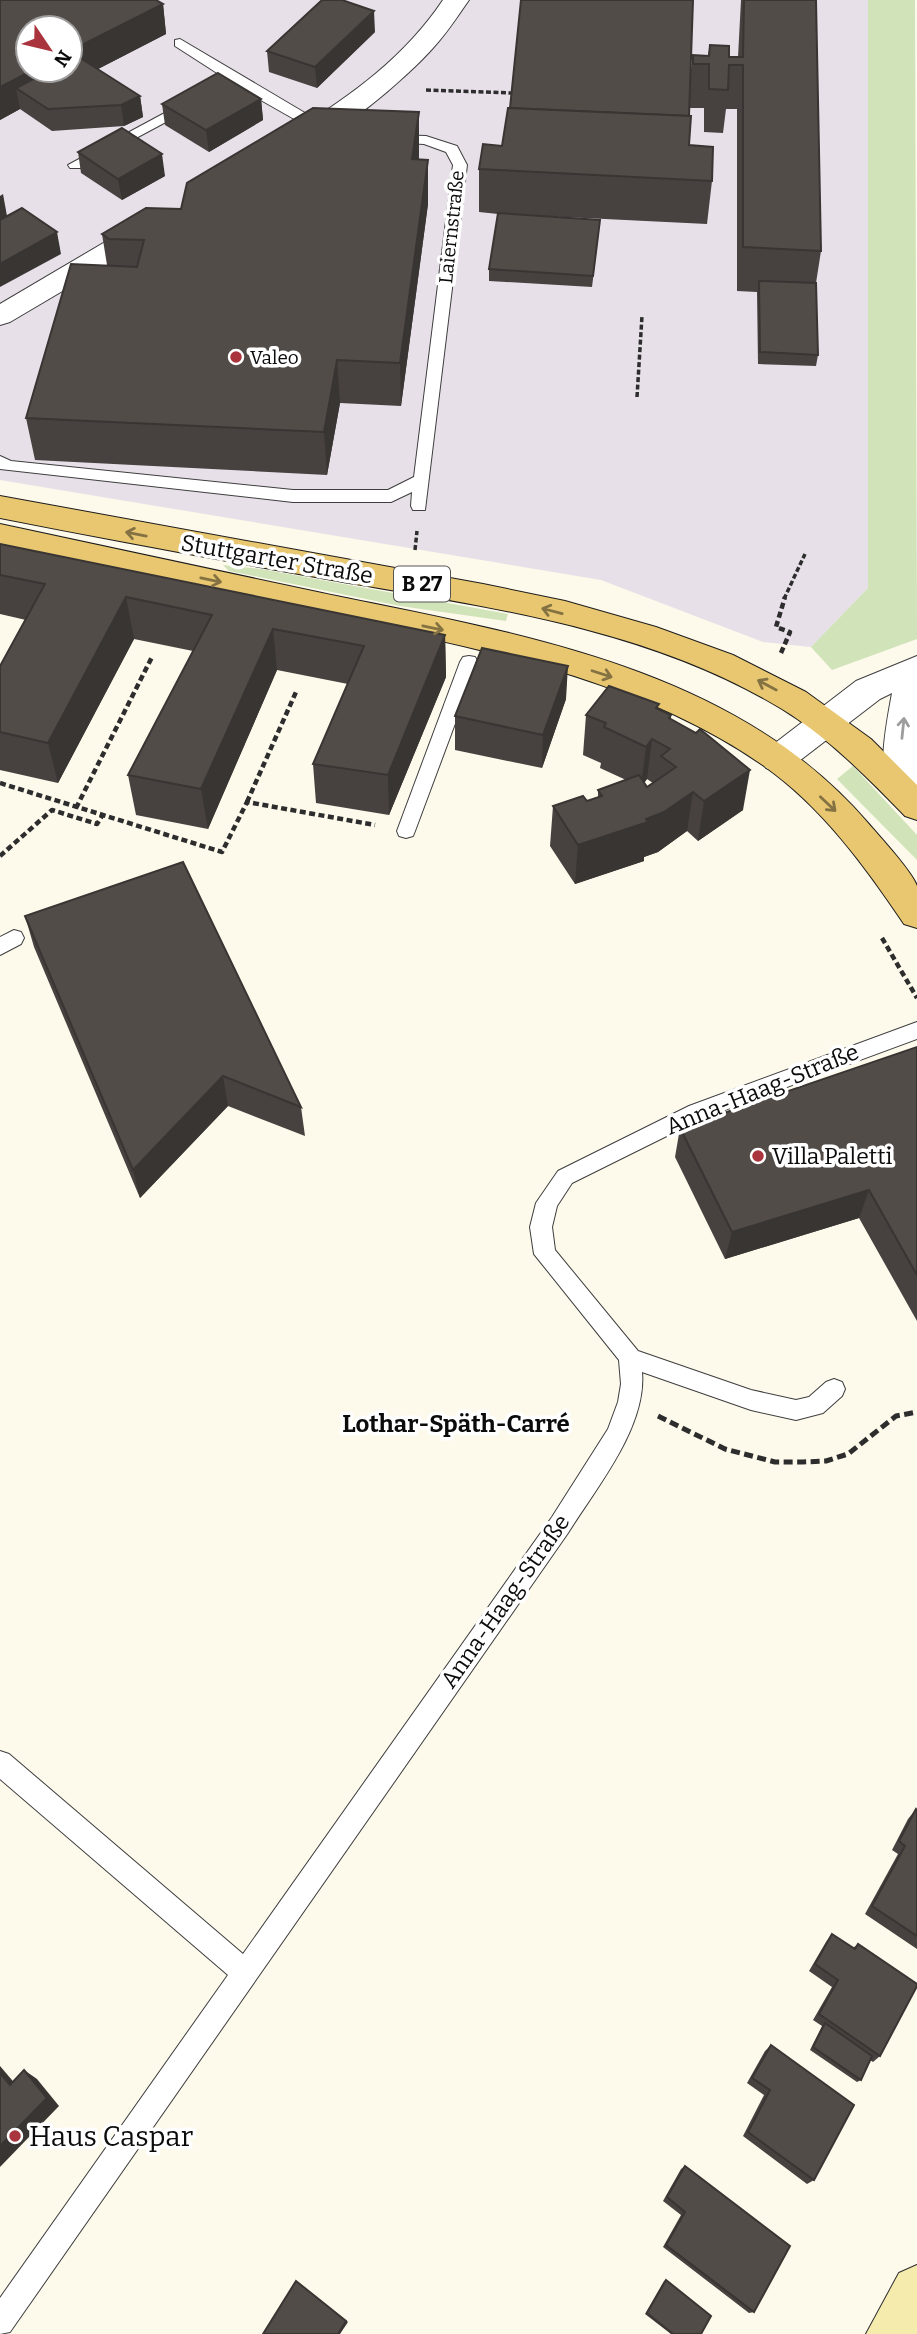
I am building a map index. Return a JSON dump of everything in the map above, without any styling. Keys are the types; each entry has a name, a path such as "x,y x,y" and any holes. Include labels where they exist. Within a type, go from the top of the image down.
{"main road":[{"name":"Stuttgarter Straße","path":"0,507 192,545 536,606 630,631 708,658 780,692 825,720 862,749 910,798"},
{"name":"Stuttgarter Straße","path":"0,535 41,553 514,647 608,675 677,702 733,730 778,759 840,815 891,875 917,914"},
{"path":"892,2334 917,2291"}],"street":[{"path":"283,149 329,131 424,42 456,0"},
{"path":"0,316 177,212"},
{"name":"Stuttgarter Straße","path":"778,759 825,720 868,690 915,669"},
{"name":"Stuttgarter Straße","path":"910,798 900,754 904,711 915,669"}],"lane":[{"path":"180,43 229,82 329,131"},
{"path":"75,164 199,98"},
{"name":"Laiernstraße","path":"373,138 426,140 452,149 460,165 419,506"},
{"path":"0,462 20,468 293,496 391,496 422,481"},
{"path":"397,829 469,662"},
{"name":"Anna-Haag-Straße","path":"0,2322 560,1525 617,1434 629,1402 630,1358 610,1329 545,1254 541,1227 547,1203 565,1177 696,1112 917,1030"},
{"path":"630,1358 751,1400 796,1410 815,1406 834,1389"},
{"path":"0,1763 246,1973"}],"path":[{"path":"385,80 410,89 512,93"},
{"path":"637,397 642,316"},
{"path":"419,506 415,550 426,554"},
{"path":"779,657 790,632 776,627 785,596 805,554"},
{"path":"76,808 152,657"},
{"path":"0,783 222,852 296,692"},
{"path":"247,802 397,829"},
{"path":"0,856 52,810 97,824 102,816"}],"shaded area":[{"path":"0,0 868,0 868,588 811,647 763,642 601,580 0,480"}],"green space":[{"path":"868,0 915,0 917,639 832,670 811,647 868,588"},
{"path":"223,565 261,569 508,614 506,621 400,606 229,571"},
{"path":"853,766 917,835 917,860 837,779"}],"building":[{"path":"0,0 156,0 163,4 84,44 84,14 14,14 14,80 0,87"},
{"path":"322,0 342,0 374,11 315,67 267,51"},
{"path":"521,0 693,0 689,116 510,108"},
{"path":"744,0 816,0 821,251 743,247 743,65 729,65 728,90 709,89 709,64 693,64 693,55 709,56 710,45 729,46 729,57 743,57"},
{"path":"84,60 140,96 121,105 48,109 16,88 24,84 84,84"},
{"path":"218,73 261,99 206,130 162,104"},
{"name":"Valeo","path":"313,108 419,112 412,159 428,160 400,363 337,360 324,432 26,418 71,264 137,267 144,240 109,239 102,234 146,208 181,209 187,183"},
{"path":"508,108 691,116 689,145 713,147 712,181 479,169 483,144 502,146"},
{"path":"122,128 162,154 118,179 78,152"},
{"path":"22,208 57,232 0,264 0,220"},
{"path":"498,213 600,220 593,276 489,269"},
{"path":"759,281 816,283 818,355 760,352"},
{"path":"0,544 445,635 388,775 313,764 364,646 273,629 201,789 128,775 212,615 126,597 48,743 0,732 0,666 45,584 0,575"},
{"path":"482,648 568,666 543,735 455,716"},
{"path":"609,686 659,704 656,708 671,715 669,718 696,733 700,729 750,770 704,801 693,792 664,812 646,819 648,822 578,845 553,806 583,796 587,801 602,796 598,790 639,775 647,787 676,767 661,756 670,749 652,739 646,747 604,727 606,723 586,715"},
{"path":"183,862 301,1107 223,1076 133,1170 25,916"},
{"path":"917,1047 917,1275 869,1190 732,1232 680,1128"},
{"path":"916,1809 917,1936 872,1906 905,1846 899,1841"},
{"path":"832,1934 855,1949 858,1944 917,1984 880,2056 819,2014 838,1980 815,1964"},
{"path":"825,2023 872,2056 861,2080 813,2047"},
{"path":"771,2045 854,2105 814,2180 748,2132 770,2090 752,2078"},
{"path":"24,2070 47,2098 0,2146 0,2073 10,2085"},
{"path":"685,2166 790,2246 754,2312 666,2245 685,2212 667,2197"},
{"path":"666,2280 711,2316 701,2334 673,2334 647,2313"},
{"path":"296,2281 346,2321 338,2334 263,2334"}],"place":[{"name":"Valeo","path":"236,357"},
{"name":"Villa Paletti","path":"758,1156"},
{"name":"Haus Caspar","path":"15,2136"}],"district":[{"name":"Lothar-Späth-Carré","path":"456,1424"}]}
